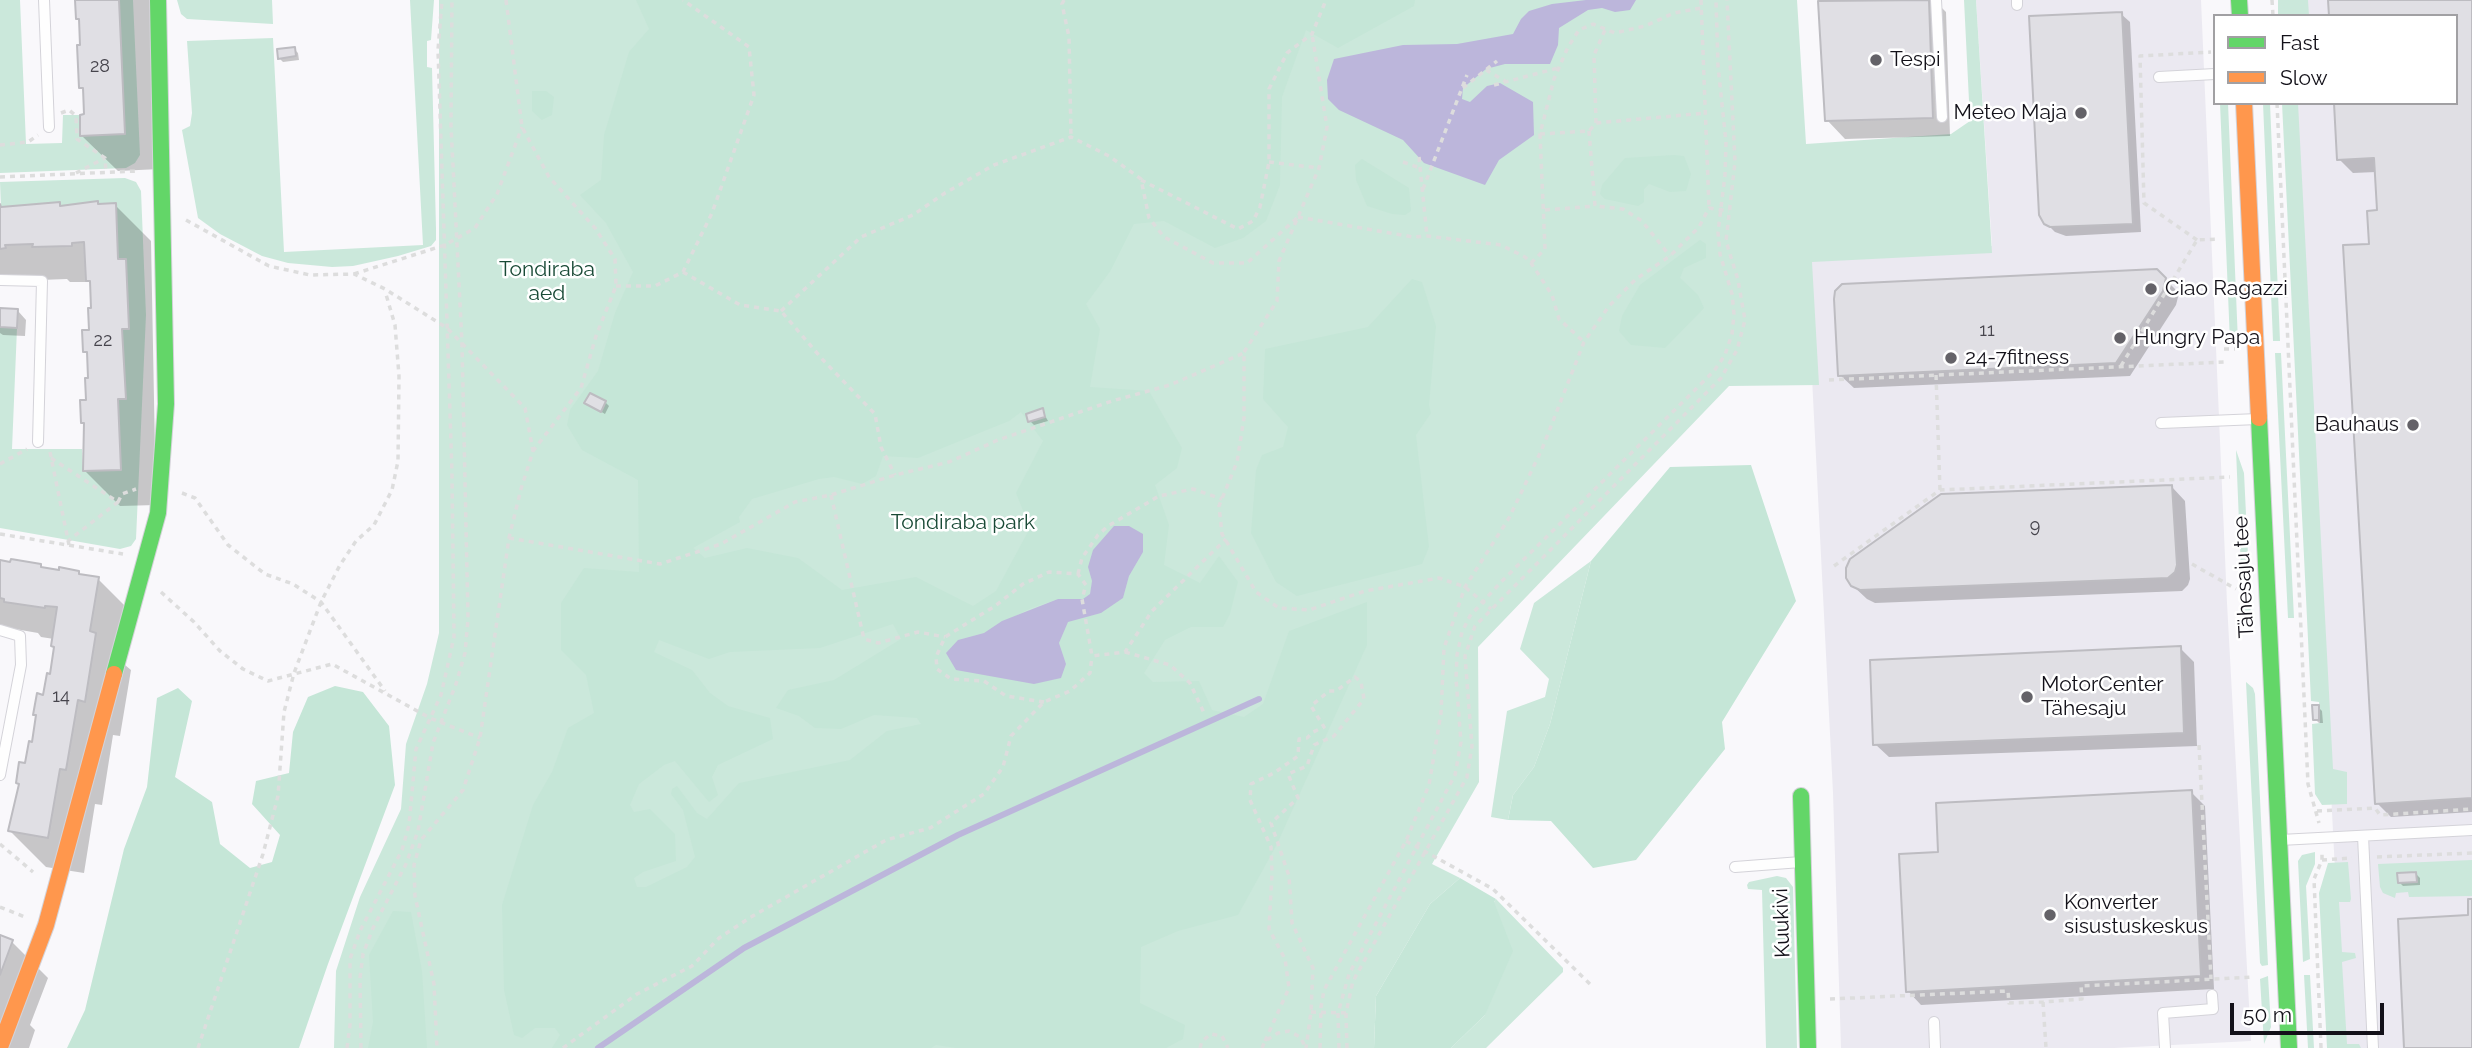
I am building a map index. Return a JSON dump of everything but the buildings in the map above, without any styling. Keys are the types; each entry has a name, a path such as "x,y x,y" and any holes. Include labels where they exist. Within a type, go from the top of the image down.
{"street":[{"path":"0,1047 46,925 158,513 166,404 158,0"},
{"name":"Tähesaju tee","path":"2244,105 2289,1048"},
{"name":"Kuukivi","path":"1801,796 1808,1048"}],"lane":[{"path":"44,0 49,127"},
{"path":"1936,0 1942,117"},
{"path":"2159,77 2213,74"},
{"path":"0,280 42,281 38,442"},
{"path":"2161,423 2258,419"},
{"path":"0,630 20,635 22,665 0,775"},
{"path":"2280,841 2472,830"},
{"path":"2363,836 2373,1048"},
{"path":"1735,867 1801,862"},
{"path":"2165,1048 2163,1013 2213,1009 2212,995"},
{"path":"1934,1023 1935,1048"}],"path":[{"path":"346,1048 351,1025 350,959 360,931 402,850 409,825 416,749 441,695 454,637 452,473 438,50 442,0"},
{"path":"361,1048 360,978 363,954 373,928 406,864 418,831 426,770 433,743 456,684 464,653 468,619 462,343 451,126 452,0"},
{"path":"437,1048 434,984 415,896 414,866 421,840 463,790 480,738 509,538 533,451 581,388 596,336 616,286 615,259 595,228 549,177 522,127 506,0"},
{"path":"616,286 655,286 683,272 712,213 754,95 749,47 683,0"},
{"path":"1064,0 1062,4 1069,37 1071,137"},
{"path":"781,311 862,237 913,215 944,193 994,165 1071,137 1108,156 1141,179 1238,229 1253,221 1269,162 1269,89 1287,54 1312,34 1326,0"},
{"path":"1320,1048 1324,990 1406,841 1429,785 1441,713 1444,648 1465,587 1509,519 1542,449 1584,342 1609,306 1636,279 1670,256 1699,227 1709,208 1701,0"},
{"path":"1339,1048 1338,1013 1349,974 1455,775 1461,742 1456,679 1462,632 1482,601 1679,407 1714,371 1725,355 1732,334 1734,314 1732,295 1720,254 1718,232 1726,142 1718,66 1716,0"},
{"path":"1347,1048 1346,1013 1353,981 1467,777 1472,746 1465,656 1475,626 1721,378 1737,350 1745,320 1738,280 1726,241 1735,162 1727,0"},
{"path":"1531,263 1545,249 1540,134 1558,68 1579,30 1593,24 1615,33 1645,26 1674,13 1701,8"},
{"path":"1540,134 1589,131 1596,123 1594,55 1606,29"},
{"path":"1312,34 1326,127 1319,168 1279,261 1277,301 1244,353 1244,418 1237,462 1219,506 1222,534 1256,592 1279,608 1309,610 1365,591 1439,578 1465,587 1491,609"},
{"path":"2211,52 2140,56 2144,203 2197,240 2218,239"},
{"path":"1461,89 1497,61"},
{"path":"1494,85 1558,68"},
{"path":"1486,70 1507,82"},
{"path":"1423,189 1467,75"},
{"path":"2277,105 2308,784 2322,837 2322,860 2314,880 2321,1048"},
{"path":"1596,123 1706,113"},
{"path":"162,208 269,266 310,275 354,274 445,246 475,228 497,194 522,127"},
{"path":"1589,131 1595,206"},
{"path":"1419,157 1427,236"},
{"path":"72,174 105,158"},
{"path":"1269,162 1319,168"},
{"path":"1403,162 1420,168"},
{"path":"0,177 162,168"},
{"path":"1141,179 1149,218 1164,237 1213,263 1247,263 1298,217"},
{"path":"1544,211 1595,206 1623,209 1642,221 1670,256"},
{"path":"1709,208 1729,211"},
{"path":"1298,217 1413,237 1427,236 1501,245 1531,263 1552,295 1559,319 1584,342"},
{"path":"2121,366 2197,240"},
{"path":"683,272 740,305 781,311 875,414 881,447 895,475"},
{"path":"354,274 385,289 447,328 525,408 533,451"},
{"path":"198,1048 269,831 281,770 284,712 294,673 321,602 340,565 356,541 374,525 392,490 398,461 397,345 395,325 385,289"},
{"path":"509,538 660,564 722,544 795,502 831,495 949,462 998,440 1061,418 1170,385 1244,353"},
{"path":"1829,380 2225,362"},
{"path":"1936,375 1940,491"},
{"path":"0,464 38,442 49,449 69,543"},
{"path":"51,458 118,502 69,543"},
{"path":"1834,566 1940,491 2230,477"},
{"path":"160,482 195,498 228,545 265,574 293,584 321,602 386,693"},
{"path":"1078,574 1082,558 1098,535 1108,526 1159,496 1193,489 1222,499"},
{"path":"831,495 864,639 878,643 918,632 945,638"},
{"path":"0,534 69,543 144,565 220,651 243,669 268,681 332,664 430,718 480,738"},
{"path":"1125,652 1152,611 1226,539"},
{"path":"2192,564 2236,589"},
{"path":"1044,702 1006,696 984,681 951,678 937,669 936,657 945,638 995,606 1023,584 1049,572 1078,574"},
{"path":"563,1048 637,994 692,966 719,938 751,917 886,840 930,828 985,794 1003,767 1011,736 1044,702 1070,691 1090,673 1092,656 1082,599 1086,585 1078,574"},
{"path":"1092,656 1125,652 1170,665 1190,683 1204,713"},
{"path":"1262,1048 1289,988 1285,959 1269,929 1271,847 1250,800 1251,784 1274,773 1298,756 1299,739 1307,738 1312,732 1324,727 1311,706 1329,691 1336,691 1355,677 1361,682 1364,699 1334,736 1314,745 1307,766 1288,774 1298,798 1271,823 1289,876 1292,923 1313,968 1306,1048"},
{"path":"2199,745 2211,979"},
{"path":"2317,811 2375,807 2380,815 2472,809"},
{"path":"1406,841 1493,889 1590,985"},
{"path":"0,844 33,872"},
{"path":"2322,860 2472,853"},
{"path":"1821,999 2008,991 2009,1003 2043,1002 2082,999 2081,986 2254,977"},
{"path":"2043,1002 2046,1048"},
{"path":"1311,1012 1346,1013"},
{"path":"1265,1041 1278,1033 1289,1031 1300,1037 1306,1048"},
{"path":"1200,1048 1202,1041 1211,1034 1222,1036 1228,1048"}],"shaded area":[{"path":"1586,0 1636,0 1630,10 1588,10 1559,28 1558,45 1550,64 1505,64 1486,69 1463,88 1462,99 1470,102 1487,86 1500,83 1533,102 1534,135 1499,160 1485,185 1424,163 1403,140 1339,110 1328,99 1327,80 1334,59 1403,45 1457,44 1513,34 1529,11 1552,4"},
{"path":"1976,0 2201,0 2227,603 2251,1041 2114,1048 1841,1048 1833,793 1806,259 1992,246"},
{"path":"2291,0 2472,0 2472,1048 2344,1048 2296,105 2458,105 2458,14 2292,14"},
{"path":"1114,526 1129,526 1143,534 1143,552 1129,576 1123,598 1101,613 1068,622 1059,643 1066,664 1061,678 1034,684 956,670 946,653 958,640 984,633 1002,621 1058,599 1083,599 1090,594 1092,581 1088,567 1093,550"}],"green space":[{"path":"0,0 20,0 26,144 62,143 63,115 80,115 81,136 125,134 119,0 133,0 140,155 135,163 126,168 0,173"},
{"path":"177,0 272,0 273,24 187,19 181,14"},
{"path":"410,0 434,0 431,40 427,41 427,67 432,68 436,229 436,240 431,246 353,266 288,263 262,256 220,234 198,218 182,130 190,126 192,113 187,41 273,38 284,252 423,245"},
{"name":"Tondiraba park","path":"439,0 1797,0 1806,144 1951,134 1970,121 1964,0 1976,0 1992,253 1812,262 1819,385 1729,386 1478,647 1479,782 1432,864 1460,878 1430,904 1376,996 1374,1048 334,1048 336,971 360,897 401,809 406,744 427,684 439,633"},
{"path":"636,0 1415,0 1414,6 1338,48 1306,30 1282,97 1280,185 1266,221 1243,238 1215,248 1164,221 1134,224 1111,270 1086,304 1100,329 1090,387 1149,391 1182,448 1177,468 1155,485 1169,525 1164,565 1200,583 1219,556 1238,582 1230,614 1223,627 1191,627 1165,640 1144,673 1153,682 1199,681 1212,710 1244,717 1263,704 1289,631 1367,602 1367,645 1277,844 1238,915 1178,931 1141,947 1140,1003 1185,1025 1183,1039 1166,1048 956,1048 936,1045 931,1048 552,1048 560,1035 555,1028 535,1028 522,1038 514,1035 504,990 502,905 533,805 552,772 568,728 594,713 586,675 561,650 561,603 584,568 639,572 638,480 582,450 567,425 570,410 598,371 615,313 633,272 606,223 580,195 601,180 604,135 629,52 649,29","holes":["1021,412 1043,441 1016,493 1030,528 996,591 973,606 916,577 842,590 798,558 747,548 705,558 693,548 740,522 739,517 752,499 819,479 834,477 862,484 876,476 883,456 918,458 1009,421","1143,552 1129,576 1123,598 1101,613 1068,621 1059,643 1066,664 958,640 984,633 1029,609 1058,599 1083,599 1090,594 1092,581 1088,567","893,624 901,639 834,680 788,690 776,708 799,716 815,728 841,729 874,715 917,718 921,724 887,731 850,760 739,783 707,819 697,813 677,786 672,789 671,794 683,810 695,857 687,867 646,887 637,887 634,878 643,872 676,861 675,834 650,809 634,812 630,805 639,784 664,765 675,761 709,802 718,795 712,777 718,765 773,739 770,718 728,706 710,693 692,670 654,652 659,640 709,659 730,652 820,648"]},
{"path":"2278,0 2308,0 2309,14 2278,14"},
{"path":"532,91 546,91 554,97 552,115 542,120 532,111"},
{"path":"2220,105 2228,105 2238,342 2230,342"},
{"path":"2263,105 2270,105 2280,341 2273,341"},
{"path":"2282,105 2298,105 2333,769 2347,772 2347,804 2322,805 2315,794 2312,724 2320,723 2319,702 2311,701"},
{"path":"1684,156 1691,174 1686,191 1670,192 1649,184 1644,189 1644,202 1638,206 1605,199 1600,194 1602,185 1625,158"},
{"path":"1362,159 1409,188 1411,211 1405,215 1392,214 1367,206 1356,180 1355,165"},
{"path":"125,178 136,182 141,191 146,315 136,539 131,546 120,549 0,528 0,327 17,328 12,449 82,449 83,471 121,470 118,399 126,398 122,329 129,328 126,259 118,259 116,204 98,204 98,201 60,206 59,202 1,207 0,182"},
{"path":"1700,240 1706,244 1706,258 1684,268 1680,278 1698,295 1704,308 1665,348 1631,345 1619,331 1622,316 1640,285"},
{"path":"1412,279 1422,282 1436,326 1429,405 1431,413 1416,435 1429,547 1422,564 1297,596 1276,582 1251,533 1256,470 1262,455 1283,447 1288,427 1263,399 1265,349 1368,327"},
{"path":"2275,353 2281,353 2294,618 2288,618"},
{"path":"2236,450 2244,473 2251,617 2243,617"},
{"path":"1751,465 1796,601 1722,722 1725,749 1636,860 1593,868 1551,821 1508,820 1513,795 1534,767 1550,724 1591,561 1670,467"},
{"path":"1591,561 1550,724 1534,767 1513,795 1508,820 1491,817 1507,711 1545,697 1549,679 1520,649 1534,603"},
{"path":"2246,682 2255,694 2268,965 2262,966 2260,963"},
{"path":"335,686 363,692 389,726 395,785 299,1048 67,1048 85,1010 124,849 147,787 157,698 178,688 192,701 175,777 212,802 220,844 250,868 272,862 280,835 252,804 256,781 289,773 293,732 308,697"},
{"path":"2315,852 2315,864 2306,886 2310,959 2303,962 2298,861 2302,855"},
{"path":"2472,860 2472,896 2409,897 2408,892 2396,893 2395,898 2383,893 2380,887 2378,864"},
{"path":"2348,862 2351,899 2350,902 2339,902 2342,952 2355,953 2356,958 2342,962 2347,1044 2359,1044 2361,1048 2327,1048 2319,893 2328,863"},
{"path":"1777,876 1786,878 1793,887 1797,1048 1766,1048 1762,890 1748,889 1747,885 1749,882"},
{"path":"1460,878 1496,899 1494,902 1513,951 1485,1015 1451,1048 1374,1048 1376,996 1430,904"},
{"path":"1496,899 1563,968 1563,972 1486,1048 1451,1048 1485,1015"},
{"path":"393,911 411,912 422,971 427,1048 368,1048 373,1022 369,955"},
{"path":"2304,975 2310,975 2314,1048 2308,1048"},
{"path":"2268,976 2271,1027 2264,1044 2260,979"}],"waterway":[{"path":"598,1048 744,948 958,835 1259,699"}],"traffic: fast":[{"path":"114,674 158,513 166,404 158,0"},
{"path":"2239,0 2240,14"},
{"path":"2259,418 2289,1048"},
{"path":"1801,796 1808,1048"}],"traffic: slow":[{"path":"2244,105 2259,418"},
{"path":"0,1047 46,925 114,674"}],"place":[{"name":"Tespi","path":"1876,60"},
{"name":"Meteo Maja","path":"2081,113"},
{"name":"Ciao Ragazzi","path":"2151,289"},
{"name":"Hungry Papa","path":"2120,338"},
{"name":"24-7fitness","path":"1951,358"},
{"name":"Bauhaus","path":"2413,425"},
{"name":"MotorCenter Tähesaju","path":"2027,697"},
{"name":"Konverter sisustuskeskus","path":"2050,915"}],"park label":[{"name":"Tondiraba aed","path":"547,282"}]}
